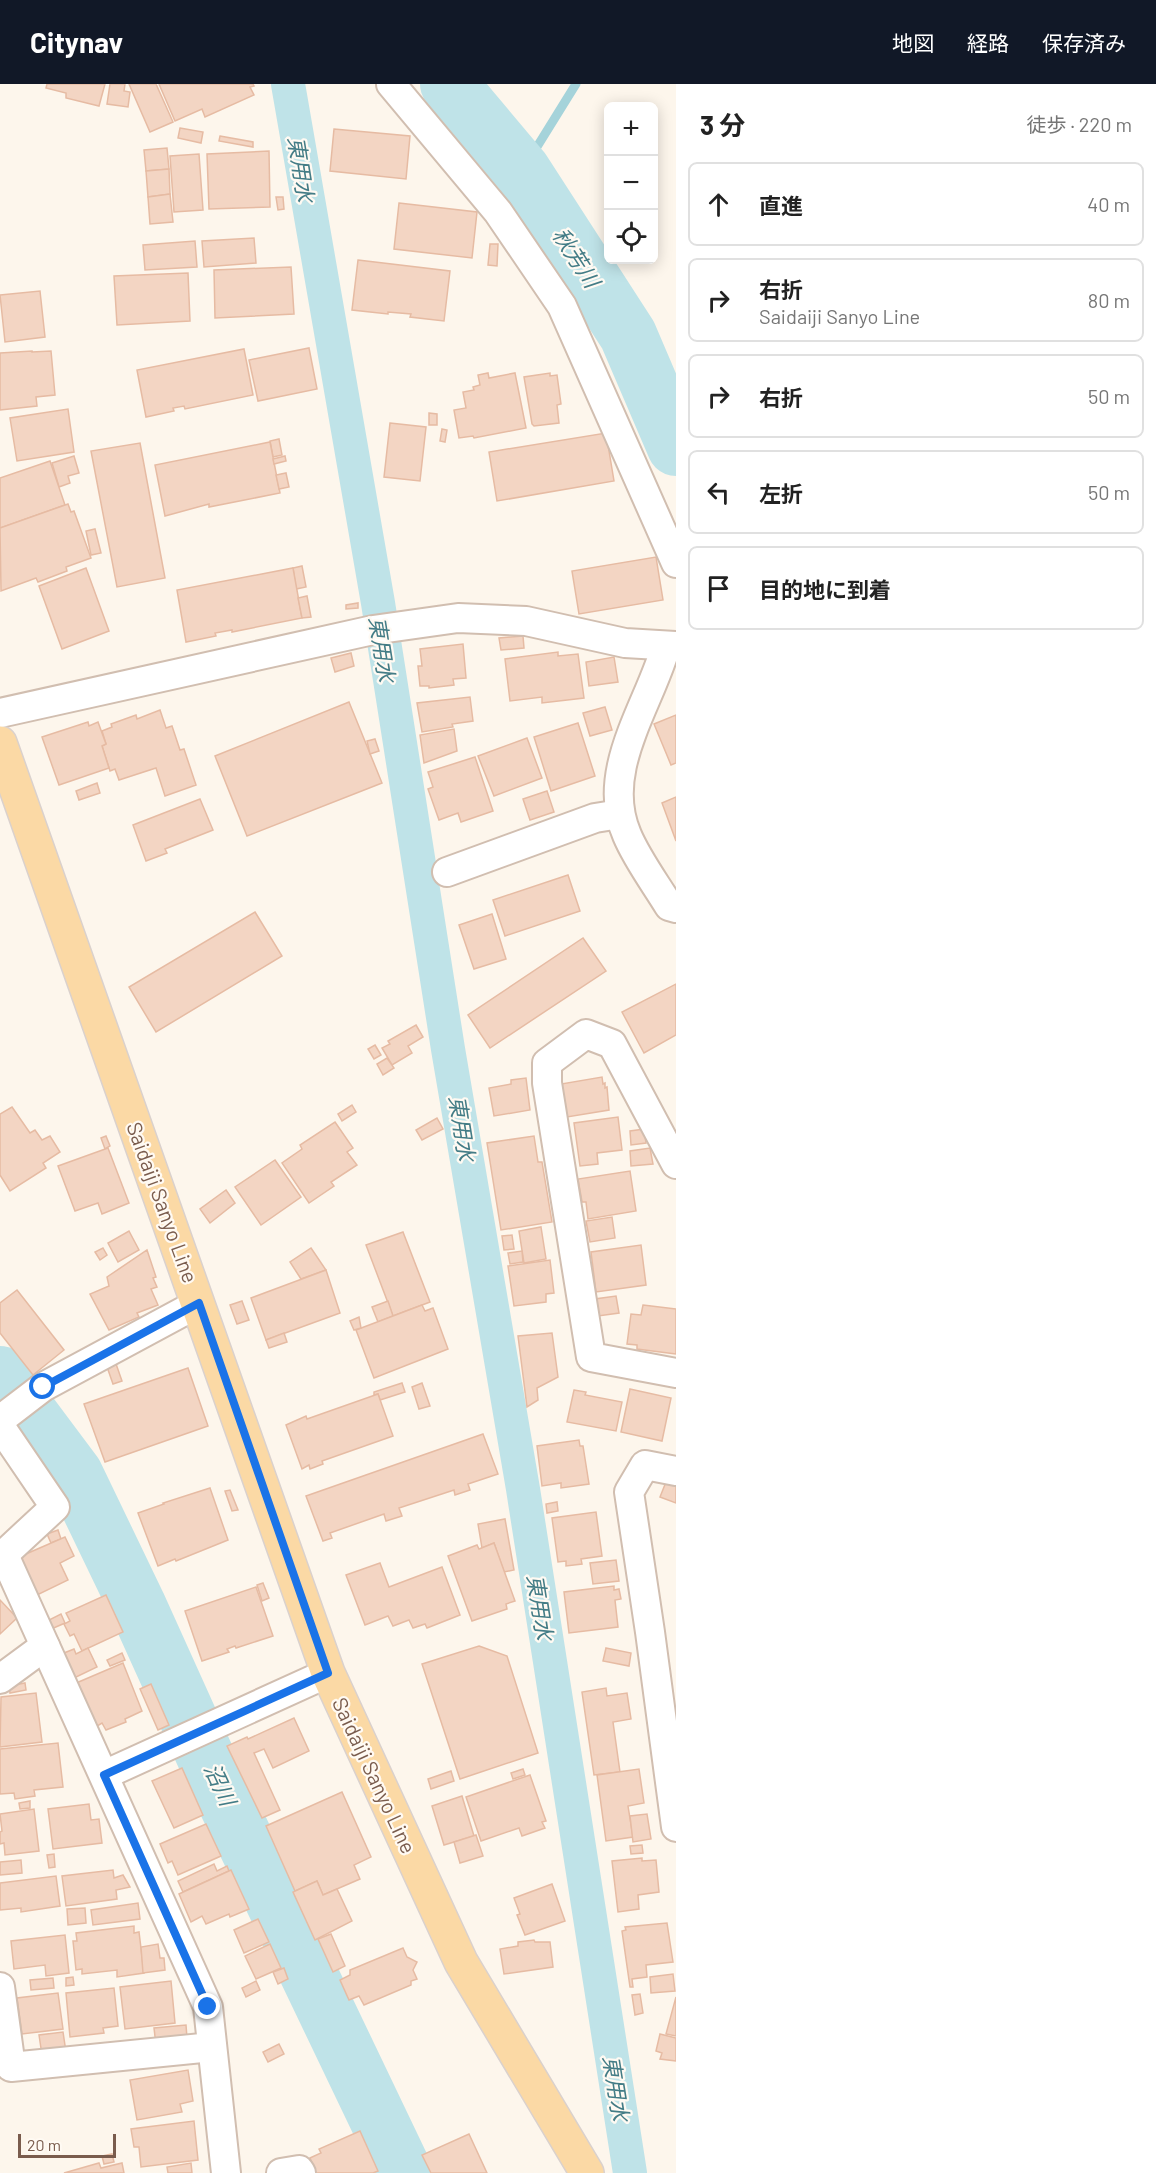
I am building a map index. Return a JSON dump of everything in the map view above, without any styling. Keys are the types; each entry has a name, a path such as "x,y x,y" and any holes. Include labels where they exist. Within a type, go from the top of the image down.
{"main road":[{"name":"Saidaiji Sanyo Line","path":"0,743 328,1673 461,1962 586,2173"}],"street":[{"path":"391,84 498,212 562,306 676,563"},
{"path":"0,713 373,630 458,618 526,621 625,643 671,646 660,665 623,756 619,784 620,814 627,835 669,906 676,908"},
{"path":"447,872 595,818 620,814"},
{"path":"676,1164 612,1044 586,1034 547,1063 547,1083 591,1357 676,1373"},
{"path":"0,1420 43,1387 199,1303"},
{"path":"0,1426 55,1507 2,1556 208,2007 226,2173"},
{"path":"675,1810 663,1635 629,1492 645,1466 676,1471"},
{"path":"0,1679 45,1646"},
{"path":"104,1775 328,1673"},
{"path":"0,1987 11,2067 212,2047"},
{"path":"281,2173 299,2170 301,2173"}],"building":[{"path":"47,84 105,84 99,106 66,98 66,93 46,88"},
{"path":"110,84 125,84 124,91 130,92 128,107 107,104"},
{"path":"129,84 156,84 173,122 150,132"},
{"path":"159,84 253,84 254,86 250,87 254,95 205,117 202,109 175,121"},
{"path":"180,128 203,132 201,143 178,138"},
{"path":"334,129 410,136 406,179 330,171"},
{"path":"220,136 253,142 253,147 219,141"},
{"path":"167,148 169,169 146,171 144,150"},
{"path":"269,151 270,207 209,209 207,154"},
{"path":"199,154 203,210 174,212 170,156"},
{"path":"169,169 170,194 148,197 146,171"},
{"path":"170,194 173,222 150,224 148,197"},
{"path":"276,197 283,197 284,209 278,210"},
{"path":"399,203 477,212 472,258 394,249"},
{"path":"254,238 256,263 204,267 202,241"},
{"path":"195,241 197,267 145,270 143,245"},
{"path":"490,244 498,244 497,266 488,265"},
{"path":"358,260 450,271 444,321 410,317 411,314 352,310"},
{"path":"291,267 294,314 215,318 214,270"},
{"path":"188,273 190,321 117,325 114,276"},
{"path":"40,291 45,337 5,342 0,295"},
{"path":"309,348 317,389 258,401 249,360"},
{"path":"244,349 253,395 185,409 184,406 173,408 174,411 146,417 137,370"},
{"path":"51,351 55,395 36,397 37,406 0,410 0,353"},
{"path":"488,373 489,378 515,373 526,428 474,438 473,436 459,438 454,410 466,408 463,392 474,390 473,387 480,385 478,375"},
{"path":"550,373 550,376 557,375 561,404 557,405 559,423 534,426 524,377"},
{"path":"68,409 74,452 17,461 10,418"},
{"path":"429,413 437,414 437,425 429,425"},
{"path":"390,423 426,427 420,481 384,477"},
{"path":"442,429 447,430 445,442 440,441"},
{"path":"606,433 614,481 497,501 489,452"},
{"path":"279,439 282,455 273,457 270,441"},
{"path":"270,442 280,493 209,507 209,504 165,516 155,465"},
{"path":"140,443 165,578 117,587 91,451"},
{"path":"74,456 79,473 68,476 70,483 59,487 52,463"},
{"path":"285,456 286,461 274,464 273,459"},
{"path":"50,461 65,505 0,528 0,478"},
{"path":"286,473 289,487 279,489 276,475"},
{"path":"68,504 71,512 74,511 91,558 66,567 67,571 38,582 36,578 1,591 0,528"},
{"path":"95,529 101,553 91,555 86,531"},
{"path":"656,557 663,600 579,614 572,571"},
{"path":"302,566 306,587 296,589 293,568"},
{"path":"86,568 109,631 62,649 39,586"},
{"path":"293,568 302,618 232,632 232,630 215,633 216,636 186,642 177,590"},
{"path":"307,596 311,617 302,618 298,598"},
{"path":"358,603 358,608 346,609 346,605"},
{"path":"523,636 524,648 501,650 499,638"},
{"path":"463,644 466,678 453,679 454,685 429,688 429,686 420,686 418,666 422,666 420,649"},
{"path":"558,652 558,656 578,654 584,698 542,703 542,697 510,701 505,659"},
{"path":"351,653 354,666 335,672 331,658"},
{"path":"614,657 618,682 589,686 586,662"},
{"path":"470,697 473,721 422,732 417,703"},
{"path":"349,702 382,783 247,836 215,756"},
{"path":"605,707 612,730 590,736 583,713"},
{"path":"160,710 166,728 172,726 180,750 184,749 196,785 165,796 156,768 119,780 115,769 110,771 102,746 106,744 102,731 112,727 111,724 136,715 137,719"},
{"path":"676,715 676,763 671,765 654,724"},
{"path":"88,722 89,726 98,722 106,744 102,746 109,768 59,785 42,737"},
{"path":"578,723 595,776 551,791 534,737"},
{"path":"454,729 457,751 424,763 420,735"},
{"path":"527,738 542,778 494,796 478,756"},
{"path":"375,739 379,751 370,754 367,741"},
{"path":"475,757 493,811 461,822 458,813 439,820 428,789 433,787 428,772"},
{"path":"97,783 100,793 79,800 76,791"},
{"path":"547,791 554,812 530,820 523,799"},
{"path":"676,797 676,841 662,803"},
{"path":"200,799 213,830 165,849 167,853 146,861 133,825"},
{"path":"568,875 580,911 505,936 493,900"},
{"path":"255,912 282,956 156,1032 129,987"},
{"path":"492,914 506,959 474,969 459,925"},
{"path":"583,938 606,971 490,1048 468,1015"},
{"path":"676,984 676,1035 644,1053 622,1012"},
{"path":"416,1025 423,1037 408,1046 412,1053 392,1065 382,1048 390,1044 388,1041"},
{"path":"375,1045 381,1055 374,1059 368,1049"},
{"path":"387,1058 394,1068 383,1075 377,1064"},
{"path":"602,1077 605,1088 607,1087 609,1110 567,1117 561,1084"},
{"path":"526,1078 530,1110 494,1116 489,1088 511,1084 511,1080"},
{"path":"352,1105 356,1112 342,1121 338,1114"},
{"path":"12,1107 30,1133 35,1130 42,1140 50,1136 60,1152 43,1163 46,1168 10,1191 0,1175 0,1114"},
{"path":"618,1117 622,1150 597,1153 598,1164 580,1166 574,1123"},
{"path":"437,1118 443,1129 422,1140 416,1130"},
{"path":"335,1122 353,1148 347,1152 357,1165 331,1182 334,1186 309,1203 282,1163 302,1149 300,1145"},
{"path":"644,1129 646,1143 631,1145 630,1131"},
{"path":"106,1136 110,1146 105,1149 101,1138"},
{"path":"534,1136 538,1162 542,1162 552,1222 501,1230 487,1143"},
{"path":"108,1148 129,1203 102,1214 98,1203 75,1211 58,1166"},
{"path":"650,1148 653,1164 631,1166 630,1151"},
{"path":"275,1160 301,1197 261,1225 235,1187"},
{"path":"630,1171 636,1211 588,1219 586,1202 582,1202 578,1179"},
{"path":"226,1190 235,1203 210,1223 200,1209"},
{"path":"612,1217 615,1238 590,1242 586,1221"},
{"path":"541,1227 546,1259 524,1263 519,1231"},
{"path":"129,1231 139,1250 118,1262 108,1243"},
{"path":"403,1232 430,1302 393,1316 366,1245"},
{"path":"512,1235 514,1249 504,1250 502,1236"},
{"path":"641,1245 646,1285 596,1292 591,1252"},
{"path":"103,1248 107,1255 100,1260 95,1252"},
{"path":"311,1248 326,1270 301,1279 290,1262"},
{"path":"147,1250 156,1277 153,1278 157,1287 151,1289 158,1305 137,1313 139,1317 109,1330 90,1294 109,1286 107,1277"},
{"path":"522,1251 523,1262 510,1264 508,1253"},
{"path":"550,1260 554,1293 546,1294 546,1302 514,1306 508,1266"},
{"path":"326,1270 340,1313 266,1340 251,1298"},
{"path":"17,1290 64,1350 33,1375 0,1333 0,1303"},
{"path":"616,1296 619,1313 598,1316 595,1299"},
{"path":"242,1301 249,1320 237,1324 230,1305"},
{"path":"388,1301 393,1316 378,1322 372,1307"},
{"path":"422,1305 425,1311 433,1308 448,1349 374,1378 356,1330"},
{"path":"643,1305 676,1309 676,1354 637,1349 637,1345 627,1344 631,1314 641,1315"},
{"path":"359,1317 361,1328 354,1330 350,1321"},
{"path":"284,1333 287,1342 269,1348 266,1340"},
{"path":"552,1333 558,1377 537,1388 538,1400 527,1407 518,1336"},
{"path":"115,1361 122,1381 113,1384 106,1364"},
{"path":"188,1368 208,1426 105,1462 84,1404"},
{"path":"402,1383 405,1392 380,1400 378,1394 374,1395 374,1392"},
{"path":"422,1383 430,1406 419,1409 412,1387"},
{"path":"630,1389 671,1398 662,1441 621,1432"},
{"path":"574,1390 586,1392 585,1395 622,1402 616,1431 567,1422"},
{"path":"378,1394 393,1436 322,1461 323,1464 310,1469 309,1465 302,1469 286,1425 306,1416 307,1419"},
{"path":"483,1434 498,1474 468,1484 470,1490 455,1495 454,1490 399,1508 402,1516 386,1521 384,1514 330,1533 332,1538 323,1541 306,1496"},
{"path":"579,1440 580,1446 583,1446 589,1484 561,1488 561,1483 542,1486 537,1446"},
{"path":"666,1482 676,1485 676,1503 660,1497"},
{"path":"210,1488 228,1540 158,1566 138,1513"},
{"path":"230,1490 238,1510 232,1511 225,1491"},
{"path":"557,1502 558,1511 547,1513 546,1504"},
{"path":"596,1512 602,1556 581,1559 582,1564 566,1566 566,1561 558,1562 552,1518"},
{"path":"505,1519 514,1570 504,1572 494,1543 482,1548 478,1524"},
{"path":"58,1530 61,1539 51,1543 47,1534"},
{"path":"65,1537 74,1556 60,1563 68,1580 35,1596 19,1557"},
{"path":"494,1543 515,1601 506,1604 507,1609 472,1621 448,1556 477,1545 479,1549"},
{"path":"616,1560 619,1581 593,1584 590,1563"},
{"path":"380,1563 389,1587 442,1567 460,1615 427,1628 425,1624 413,1628 409,1620 393,1626 388,1616 365,1625 346,1575"},
{"path":"263,1583 269,1598 262,1601 257,1585"},
{"path":"614,1586 614,1590 619,1589 621,1599 615,1600 618,1627 569,1633 564,1592"},
{"path":"256,1587 273,1636 236,1648 235,1646 227,1649 229,1652 202,1661 185,1611"},
{"path":"106,1595 123,1632 82,1651 74,1634 70,1636 64,1624 70,1621 66,1613"},
{"path":"0,1600 17,1618 0,1634"},
{"path":"61,1614 65,1623 49,1630 45,1622"},
{"path":"479,1646 507,1656 538,1753 460,1779 422,1664"},
{"path":"88,1648 97,1667 72,1679 63,1661 67,1660 64,1653 74,1649 76,1654"},
{"path":"606,1648 631,1653 629,1666 603,1661"},
{"path":"122,1653 125,1660 110,1666 107,1660"},
{"path":"123,1663 142,1711 125,1719 126,1722 106,1730 102,1723 94,1728 74,1684"},
{"path":"25,1683 26,1690 10,1693 9,1686"},
{"path":"151,1684 169,1725 158,1730 140,1689"},
{"path":"606,1688 607,1696 627,1693 631,1719 613,1722 620,1772 594,1775 582,1692"},
{"path":"36,1693 42,1742 0,1747 1,1697"},
{"path":"294,1718 309,1751 273,1768 264,1749 254,1753 280,1810 262,1818 227,1746"},
{"path":"58,1743 63,1787 34,1790 35,1796 15,1799 14,1793 0,1794 0,1749"},
{"path":"182,1768 203,1815 174,1828 152,1781"},
{"path":"523,1769 525,1775 513,1779 511,1773"},
{"path":"639,1769 644,1803 628,1806 633,1837 606,1841 597,1775"},
{"path":"451,1771 454,1781 431,1789 428,1779"},
{"path":"530,1775 546,1821 542,1822 545,1828 522,1836 519,1828 481,1841 466,1797"},
{"path":"342,1792 371,1857 354,1865 360,1879 323,1895 317,1881 295,1891 266,1826"},
{"path":"462,1796 474,1836 444,1845 432,1806"},
{"path":"30,1801 30,1808 20,1809 19,1803"},
{"path":"89,1804 91,1820 99,1819 102,1843 53,1849 48,1809"},
{"path":"34,1809 39,1851 5,1855 4,1843 0,1844 0,1832 2,1831 0,1814"},
{"path":"647,1814 651,1839 633,1842 630,1816"},
{"path":"206,1824 221,1856 178,1875 172,1861 168,1863 160,1844"},
{"path":"476,1835 483,1856 460,1863 454,1842"},
{"path":"642,1845 643,1853 631,1854 630,1846"},
{"path":"54,1854 55,1867 49,1868 47,1855"},
{"path":"642,1858 642,1861 656,1860 659,1892 638,1895 639,1909 618,1912 612,1861"},
{"path":"21,1860 22,1873 0,1875 0,1862"},
{"path":"214,1864 217,1871 227,1866 229,1871 183,1892 178,1881"},
{"path":"113,1870 114,1878 123,1875 130,1887 116,1890 117,1899 66,1906 62,1876"},
{"path":"231,1870 249,1909 230,1917 229,1914 206,1924 202,1916 191,1922 179,1894"},
{"path":"56,1876 60,1906 21,1912 21,1908 0,1910 0,1883"},
{"path":"317,1881 323,1895 337,1889 352,1921 315,1940 293,1892"},
{"path":"552,1884 565,1921 525,1935 517,1915 520,1914 514,1898"},
{"path":"138,1903 140,1919 93,1925 91,1910"},
{"path":"85,1908 86,1923 68,1925 67,1909"},
{"path":"258,1919 269,1942 244,1953 234,1930"},
{"path":"667,1923 673,1962 646,1965 647,1977 632,1979 633,1987 630,1987 622,1931 626,1930 625,1927"},
{"path":"134,1926 134,1933 139,1932 144,1973 117,1977 117,1970 82,1974 82,1969 76,1970 73,1941 77,1941 76,1933"},
{"path":"331,1934 345,1966 333,1972 318,1939"},
{"path":"65,1935 69,1973 46,1976 45,1965 14,1969 11,1941"},
{"path":"534,1940 535,1942 550,1942 553,1967 504,1974 500,1949 518,1946 518,1942"},
{"path":"158,1944 160,1958 164,1958 165,1970 143,1973 141,1947"},
{"path":"270,1944 281,1968 256,1979 245,1956"},
{"path":"403,1948 407,1957 417,1962 413,1970 417,1979 411,1981 411,1985 364,2005 359,1996 349,2000 340,1980 350,1975 350,1970"},
{"path":"284,1968 288,1979 278,1984 273,1972"},
{"path":"673,1974 675,1991 651,1993 650,1977"},
{"path":"73,1977 74,1985 66,1986 66,1978"},
{"path":"53,1978 54,1988 31,1990 30,1980"},
{"path":"171,1981 175,2023 125,2029 120,1987"},
{"path":"256,1981 260,1990 246,1997 242,1988"},
{"path":"114,1988 118,2026 103,2028 104,2033 70,2037 66,1993"},
{"path":"58,1993 63,2029 22,2034 17,1998"},
{"path":"640,1994 643,2013 635,2015 632,1995"},
{"path":"676,1997 676,2036 666,2034"},
{"path":"186,2025 187,2038 156,2045 154,2028"},
{"path":"63,2032 66,2052 42,2055 39,2035"},
{"path":"660,2034 676,2038 676,2061 660,2059 662,2053 656,2051"},
{"path":"279,2044 284,2054 268,2062 263,2052"},
{"path":"188,2070 193,2101 180,2104 182,2112 137,2120 130,2080"},
{"path":"194,2121 198,2160 141,2167 139,2147 134,2147 131,2129"},
{"path":"360,2131 378,2171 373,2173 316,2173 310,2158 321,2153 319,2149"},
{"path":"469,2134 487,2173 431,2173 422,2155"},
{"path":"112,2154 114,2162 104,2164 102,2156"},
{"path":"99,2163 101,2168 122,2163 124,2173 64,2173"},
{"path":"191,2163 192,2173 168,2173 167,2167"}],"waterway":[{"name":"東用水","path":"288,84 378,603 448,1049 523,1489 630,2173"},
{"name":"秋芳川","path":"449,84 522,171 628,335 676,447"},
{"path":"522,171 576,84"},
{"name":"沼川","path":"0,1375 74,1474 137,1605 216,1780 404,2173"}],"route":[{"path":"43,1387 199,1303 328,1673 104,1775 208,2007"}]}
